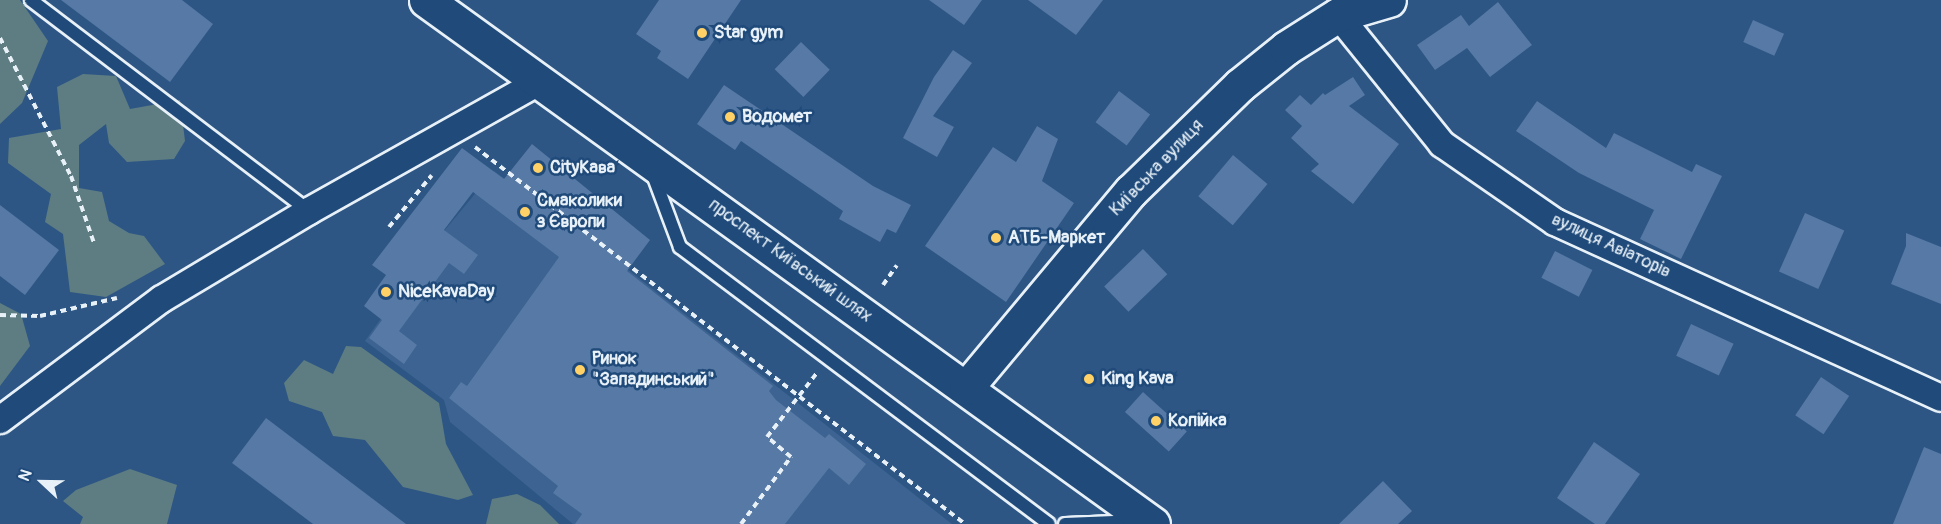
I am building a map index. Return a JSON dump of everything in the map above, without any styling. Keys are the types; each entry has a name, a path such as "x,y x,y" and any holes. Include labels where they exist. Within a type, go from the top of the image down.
{"main road":[{"name":"проспект Київський шлях","path":"426,0 542,81 1151,523"},
{"name":"Київська вулиця","path":"966,388 1131,191 1240,85 1286,48 1338,15 1389,0"}],"street":[{"name":"вулиця Авіаторів","path":"1338,15 1442,144 1555,222 1941,398"},
{"path":"0,420 162,299 309,211 542,81"}],"lane":[{"path":"31,0 309,211"},
{"path":"646,157 680,247 1048,524"},
{"path":"1065,524 1151,523"}],"path":[{"path":"0,38 71,176 94,243"},
{"path":"472,144 797,398 965,524"},
{"path":"389,227 433,173"},
{"path":"883,285 897,265"},
{"path":"0,315 39,316 120,297"},
{"path":"741,524 791,457 767,437 797,398"}],"shaded area":[{"name":"Ринок \"Западинський\"","path":"494,171 631,272 952,524 573,524 450,422 444,400 365,341 439,237"}],"green space":[{"path":"0,0 20,0 48,41 22,103 0,124"},
{"path":"83,74 116,76 130,109 180,100 185,141 174,159 127,162 109,143 106,124 79,145 79,188 102,192 109,221 129,233 144,236 165,264 106,297 70,292 63,234 45,222 51,194 8,163 9,138 61,129 57,87"},
{"path":"0,303 21,314 30,346 0,386"},
{"path":"346,346 361,347 439,403 446,444 473,495 458,500 403,487 365,440 333,436 322,412 289,401 284,383 304,360 333,374"},
{"path":"130,469 177,485 167,524 80,524 83,517 63,501 76,490"},
{"path":"517,494 540,505 559,524 486,524 492,499"}],"building":[{"path":"61,0 182,0 213,24 170,82"},
{"path":"659,0 741,0 688,79 657,58 661,51 636,34"},
{"path":"929,0 982,0 964,25"},
{"path":"1028,0 1103,0 1076,35"},
{"path":"1498,2 1532,45 1490,77 1467,48 1435,70 1417,45 1461,15 1469,26"},
{"path":"1753,20 1784,34 1774,56 1743,42"},
{"path":"801,42 830,70 803,97 775,69"},
{"path":"953,50 972,63 933,116 954,127 937,157 903,138 934,77"},
{"path":"1353,77 1365,95 1349,106 1399,144 1353,204 1311,171 1319,164 1291,138 1302,126 1285,110 1300,95 1311,105 1323,93 1325,95"},
{"path":"724,85 873,186 911,205 896,233 887,229 880,242 839,219 843,211 741,141 735,150 697,124"},
{"path":"1119,91 1150,114 1127,146 1096,122"},
{"path":"1537,101 1606,148 1614,133 1692,172 1696,164 1722,176 1681,259 1640,239 1654,210 1579,173 1516,131"},
{"name":"АТБ-Маркет","path":"1037,126 1058,139 1042,181 1074,203 1006,302 925,246 993,147 1016,162"},
{"name":"Ринок \"Западинський\"","path":"532,144 650,240 627,271 773,386 769,391 776,400 825,438 829,434 866,464 849,485 829,468 785,524 575,524 582,514 553,493 558,486 449,398 461,382 467,386 559,257 473,192 444,230 478,255 464,274 449,263 399,331 417,345 404,364 369,338 382,320 364,306 386,275 372,265 462,148 504,179"},
{"path":"1233,155 1267,184 1233,225 1198,196"},
{"path":"0,205 59,250 25,295 0,276"},
{"path":"1805,213 1844,230 1818,289 1779,271"},
{"path":"1906,233 1941,247 1941,304 1891,284 1906,246"},
{"path":"1143,249 1167,274 1128,312 1104,287"},
{"path":"1555,251 1592,270 1579,297 1541,278"},
{"path":"1691,324 1734,344 1719,376 1676,356"},
{"path":"1821,377 1849,396 1823,434 1795,415"},
{"name":"Копійка","path":"1143,392 1187,431 1169,452 1125,412"},
{"path":"266,418 406,524 313,524 232,463"},
{"path":"1594,442 1640,474 1605,524 1595,524 1557,498"},
{"path":"1924,447 1941,454 1941,524 1893,524"},
{"path":"1383,481 1412,511 1398,524 1339,524"}],"place":[{"name":"Star gym","path":"702,33"},
{"name":"Водомет","path":"730,117"},
{"name":"CityКава","path":"538,168"},
{"name":"Смаколики з Європи","path":"525,212"},
{"name":"АТБ-Маркет","path":"996,238"},
{"name":"NiceKavaDay","path":"386,292"},
{"name":"Ринок \"Западинський\"","path":"580,370"},
{"name":"King Kava","path":"1089,379"},
{"name":"Копійка","path":"1156,421"}]}
